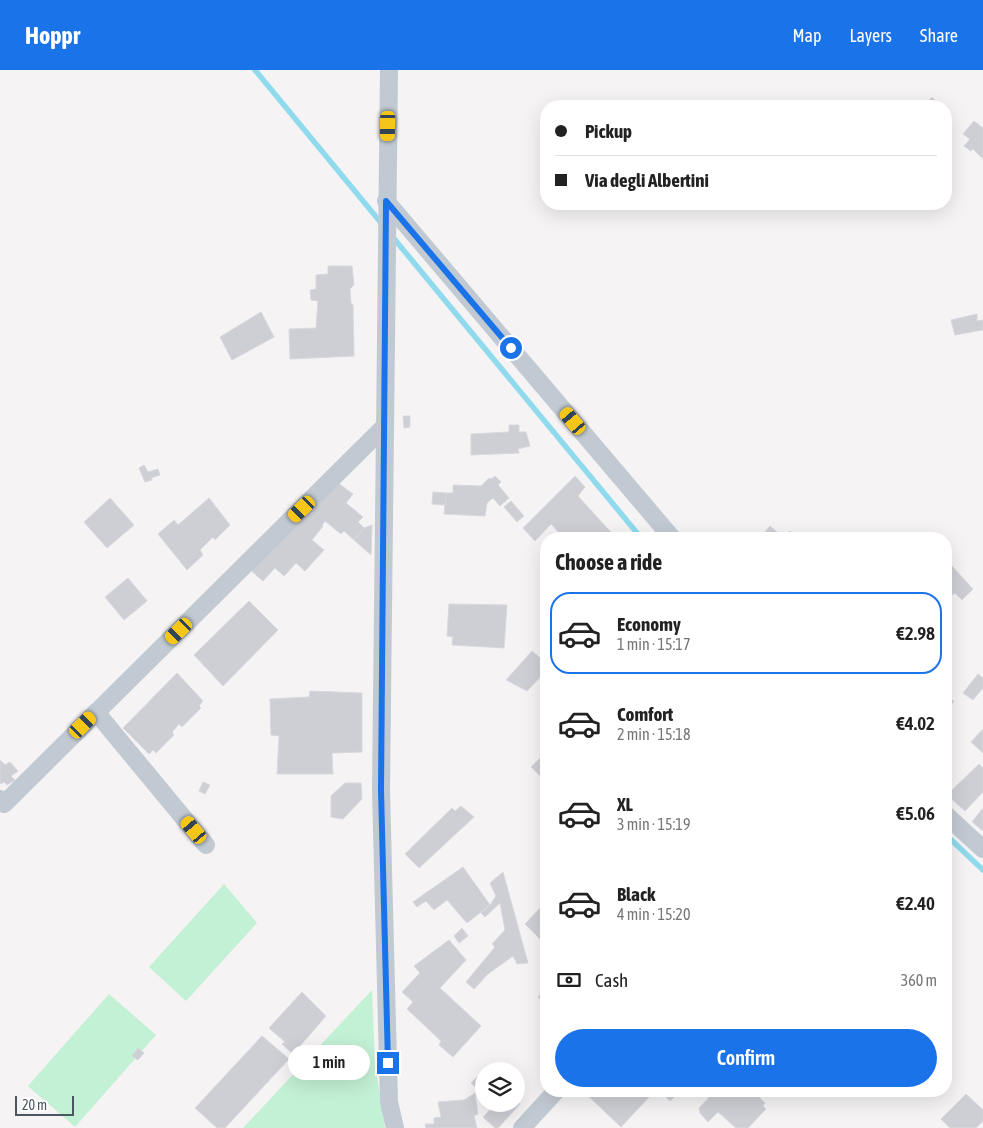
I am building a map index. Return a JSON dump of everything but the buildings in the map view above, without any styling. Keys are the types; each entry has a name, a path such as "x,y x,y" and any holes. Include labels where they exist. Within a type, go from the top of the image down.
{"street":[{"path":"388,70 381,790 389,1102 395,1128"},
{"path":"386,209 667,532"},
{"path":"0,799 4,804 384,427"},
{"path":"96,712 206,845"},
{"path":"952,821 983,849"},
{"path":"522,1128 550,1097"}],"green space":[{"path":"224,884 257,923 186,1001 149,967"},
{"path":"372,990 375,1063 385,1128 243,1128"},
{"path":"109,994 156,1035 75,1127 28,1086"}],"waterway":[{"path":"255,70 382,224"},
{"path":"391,235 636,532"},
{"path":"952,841 983,870"}],"route":[{"path":"388,1063 381,790 386,201 511,348"}]}
